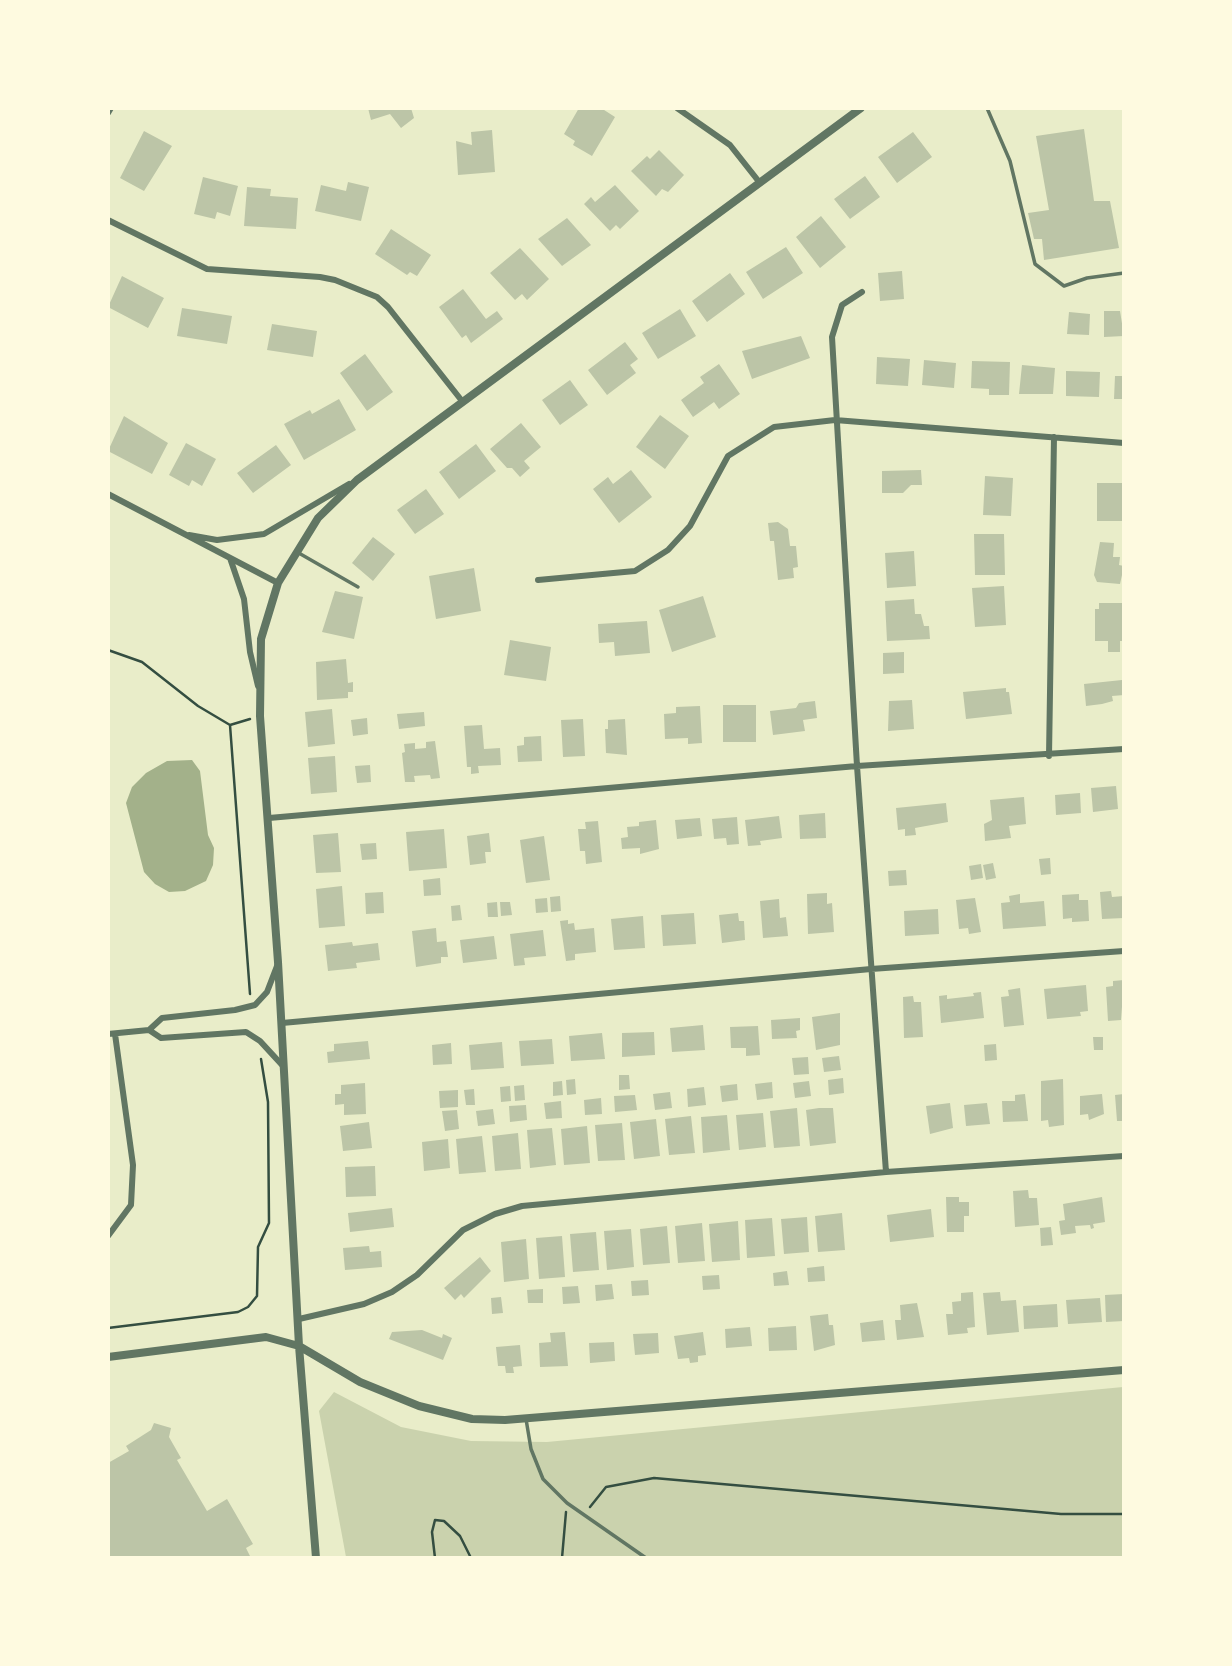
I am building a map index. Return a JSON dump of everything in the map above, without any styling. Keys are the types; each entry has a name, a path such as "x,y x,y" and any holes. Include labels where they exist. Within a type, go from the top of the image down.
{"street":[{"path":"677,108 730,145 760,183"},
{"path":"182,533 218,540 264,534 357,480 860,108"},
{"path":"108,220 207,269 335,280 377,297 462,401"},
{"path":"862,292 842,305 832,337 857,766 886,1172"},
{"path":"538,580 635,571 668,550 690,526 728,456 774,428 835,420 1124,443"},
{"path":"1049,755 1054,437"},
{"path":"316,1558 299,1346 282,1023 259,690 261,639 278,583 318,518 357,480"},
{"path":"108,494 278,583"},
{"path":"230,558 244,599 250,652 259,690"},
{"path":"269,818 857,766 1124,749"},
{"path":"282,1023 871,969 1124,951"},
{"path":"108,1236 131,1205 133,1166 112,1034 149,1030 162,1018 235,1010 255,1005 267,992 278,962"},
{"path":"149,1030 161,1038 246,1032 260,1041 283,1066"},
{"path":"299,1319 365,1304 392,1292 417,1275 463,1230 502,1211 551,1203 886,1172 1124,1156"},
{"path":"108,1357 266,1337 299,1346 360,1382 419,1406 472,1419 526,1419 1124,1370"}],"lane":[{"path":"987,108 1010,161 1035,264 1064,286 1087,278 1124,273"},
{"path":"296,551 358,587"},
{"path":"526,1419 531,1449 543,1479 567,1503 646,1558"}],"path":[{"path":"108,650 142,662 198,706 230,725 260,716"},
{"path":"230,725 250,994"},
{"path":"108,1328 237,1312 248,1307 257,1296 258,1247 269,1223 268,1102 259,1049"},
{"path":"584,1515 606,1487 654,1478 1061,1514 1124,1514"},
{"path":"562,1558 567,1503"},
{"path":"435,1558 432,1532 435,1520 444,1521 460,1536 471,1558"}],"shaded area":[{"path":"192,760 200,771 208,835 214,848 213,865 206,881 185,891 169,892 155,884 144,872 126,803 132,787 146,773 167,761"},
{"path":"1123,1387 1123,1557 346,1557 319,1411 334,1392 401,1427 471,1441 547,1442"}],"building":[{"path":"368,108 411,108 414,118 401,128 390,114 371,120"},
{"path":"579,108 601,108 615,117 592,156 573,145 575,141 564,134"},
{"path":"1084,129 1094,201 1110,201 1119,248 1044,260 1042,239 1034,239 1028,213 1049,210 1036,136"},
{"path":"492,130 495,172 458,175 456,141 472,145 471,132"},
{"path":"144,131 172,146 144,191 120,178"},
{"path":"913,132 932,157 897,183 878,157"},
{"path":"659,150 684,175 668,192 662,189 656,196 631,171 647,156 650,159"},
{"path":"865,176 880,197 850,219 834,199"},
{"path":"203,177 238,186 230,216 217,212 215,219 194,214"},
{"path":"348,182 369,187 361,221 315,211 321,185 346,191"},
{"path":"615,185 639,211 620,229 616,225 610,231 584,204 591,197 595,202"},
{"path":"247,187 271,189 270,196 298,198 296,229 244,226"},
{"path":"821,216 846,247 820,268 796,237"},
{"path":"567,218 591,245 562,266 538,239"},
{"path":"391,229 431,255 417,276 410,272 407,275 375,254"},
{"path":"786,247 803,273 763,299 746,272"},
{"path":"520,248 549,279 527,300 522,294 515,300 490,273"},
{"path":"902,271 904,299 880,301 878,273"},
{"path":"730,273 745,294 707,322 692,301"},
{"path":"122,276 164,298 148,328 108,307"},
{"path":"463,289 486,319 497,311 503,319 471,343 466,335 462,338 439,307"},
{"path":"182,308 232,316 227,344 177,336"},
{"path":"680,309 696,336 658,359 642,333"},
{"path":"1104,311 1120,311 1124,336 1104,337"},
{"path":"1069,312 1090,314 1089,335 1067,334"},
{"path":"272,324 317,331 313,357 267,350"},
{"path":"801,336 810,358 752,379 742,351"},
{"path":"625,342 638,359 630,365 636,373 607,395 588,370"},
{"path":"365,354 393,392 367,411 340,373"},
{"path":"877,357 910,359 908,386 876,384"},
{"path":"924,360 956,363 954,388 922,385"},
{"path":"972,361 1010,362 1009,395 989,395 989,389 971,388"},
{"path":"719,364 740,394 719,409 714,402 693,417 681,400 704,383 700,377"},
{"path":"1022,365 1055,368 1053,394 1019,394"},
{"path":"1066,371 1100,372 1099,397 1066,396"},
{"path":"1115,376 1124,376 1124,399 1114,399"},
{"path":"570,380 588,405 560,425 542,400"},
{"path":"339,399 356,430 304,460 284,424 310,410 312,414"},
{"path":"660,415 689,436 665,469 636,447"},
{"path":"124,416 168,443 152,474 108,451"},
{"path":"521,423 541,447 524,461 530,468 520,477 512,468 507,468 490,449"},
{"path":"186,443 216,459 202,486 192,480 189,486 169,475"},
{"path":"476,444 496,471 459,499 439,472"},
{"path":"276,445 291,465 253,493 237,473"},
{"path":"631,470 652,497 619,523 593,489 608,477 613,484"},
{"path":"921,470 922,485 911,485 903,493 882,493 882,471"},
{"path":"985,476 1013,478 1011,516 983,515"},
{"path":"1097,483 1123,483 1123,521 1097,521"},
{"path":"426,489 444,514 415,534 397,510"},
{"path":"778,522 788,529 790,546 796,546 798,567 793,568 794,578 778,580 774,541 770,541 768,523"},
{"path":"974,534 1004,534 1005,575 975,575"},
{"path":"373,537 395,554 373,581 352,563"},
{"path":"1100,542 1114,543 1113,557 1120,557 1119,565 1124,566 1120,584 1097,582 1094,575"},
{"path":"914,551 916,586 887,588 885,553"},
{"path":"474,568 481,611 436,619 429,576"},
{"path":"1004,586 1006,625 975,627 972,588"},
{"path":"335,591 363,597 354,639 322,632"},
{"path":"703,596 716,637 672,652 659,610"},
{"path":"914,599 915,614 921,614 924,626 929,626 930,639 887,641 885,601"},
{"path":"1099,603 1122,603 1124,641 1120,641 1120,652 1108,652 1108,641 1095,641 1095,609 1099,609"},
{"path":"647,621 650,653 615,656 614,642 599,643 598,624"},
{"path":"510,640 551,647 546,681 504,675"},
{"path":"904,652 904,673 883,674 883,653"},
{"path":"346,659 348,683 353,682 353,692 348,692 348,698 317,700 316,662"},
{"path":"1122,680 1124,695 1112,696 1113,701 1086,706 1084,684"},
{"path":"1006,688 1012,714 966,719 963,692"},
{"path":"912,700 914,729 888,731 889,701"},
{"path":"815,701 817,718 803,720 805,731 773,735 770,711 796,708 799,703"},
{"path":"723,705 756,705 756,742 723,742"},
{"path":"700,706 702,743 688,744 688,738 665,739 664,714 676,713 676,707"},
{"path":"332,709 335,744 308,747 305,712"},
{"path":"424,712 425,726 399,729 397,714"},
{"path":"367,718 368,734 353,736 351,720"},
{"path":"583,719 585,756 563,757 561,720"},
{"path":"625,719 627,755 606,753 605,729 608,729 608,720"},
{"path":"482,725 484,749 500,748 501,765 478,766 479,773 471,774 471,767 467,767 464,726"},
{"path":"541,736 542,761 518,762 517,746 524,745 524,737"},
{"path":"435,741 440,778 431,779 430,775 414,776 415,782 405,782 402,753 405,752 404,744 415,743 415,749 426,748 426,742"},
{"path":"335,756 337,792 311,794 308,758"},
{"path":"370,765 371,782 357,783 355,766"},
{"path":"1116,786 1118,809 1093,812 1091,788"},
{"path":"1080,793 1081,813 1056,815 1055,795"},
{"path":"1024,797 1026,824 1009,826 1011,838 985,841 984,824 992,820 990,800"},
{"path":"946,803 948,822 915,828 916,835 905,836 905,829 898,830 896,808"},
{"path":"825,813 826,838 800,839 799,815"},
{"path":"779,816 782,838 760,841 761,845 748,846 745,820"},
{"path":"737,817 739,844 727,845 726,838 714,839 712,819"},
{"path":"700,818 702,836 677,839 675,820"},
{"path":"656,820 659,849 640,854 640,848 622,849 621,838 628,837 627,827"},
{"path":"598,821 602,862 586,864 585,851 580,851 578,829 586,829 585,822"},
{"path":"444,829 447,868 409,871 406,832"},
{"path":"338,833 341,872 316,873 313,835"},
{"path":"489,833 491,852 485,852 486,863 470,865 467,836"},
{"path":"544,836 550,880 526,883 520,840"},
{"path":"376,843 377,859 362,860 360,844"},
{"path":"1050,858 1051,874 1041,875 1039,859"},
{"path":"993,863 996,878 986,880 983,865"},
{"path":"981,864 983,878 971,880 969,866"},
{"path":"906,870 907,885 889,886 888,871"},
{"path":"440,878 441,895 424,896 423,880"},
{"path":"342,886 345,926 319,928 316,889"},
{"path":"1111,891 1112,897 1124,896 1124,918 1102,919 1100,892"},
{"path":"383,892 384,913 366,914 365,893"},
{"path":"827,893 827,904 832,903 834,932 808,934 807,894"},
{"path":"1020,894 1020,903 1044,901 1046,926 1003,929 1001,903 1010,902 1009,896"},
{"path":"1079,894 1079,900 1088,900 1089,921 1072,922 1072,918 1063,919 1062,895"},
{"path":"560,896 561,911 551,912 550,897"},
{"path":"547,898 548,912 536,913 535,899"},
{"path":"975,898 981,932 969,934 968,928 959,929 956,900"},
{"path":"779,899 780,918 786,917 788,936 763,938 760,901"},
{"path":"497,902 498,917 488,917 487,903"},
{"path":"500,902 510,902 512,915 501,916"},
{"path":"460,905 462,920 452,921 451,906"},
{"path":"938,909 939,934 905,936 904,911"},
{"path":"694,913 696,944 663,946 661,915"},
{"path":"738,913 739,921 744,921 745,940 722,943 719,915"},
{"path":"643,916 645,948 614,950 611,919"},
{"path":"568,920 568,924 574,923 575,930 594,928 596,952 575,954 575,960 566,961 560,921"},
{"path":"436,928 437,942 446,941 448,957 441,957 441,963 416,967 412,931"},
{"path":"543,930 546,956 524,958 525,965 514,966 510,934"},
{"path":"494,936 497,959 463,963 460,940"},
{"path":"352,942 353,946 378,943 380,960 356,963 357,968 328,971 325,945"},
{"path":"1124,980 1121,1020 1108,1021 1106,987 1113,986 1113,981"},
{"path":"1086,985 1088,1011 1080,1012 1081,1016 1047,1019 1044,989"},
{"path":"1020,988 1024,1025 1004,1027 1001,997 1009,996 1008,990"},
{"path":"981,992 984,1018 941,1023 939,996 947,995 947,999 974,996 973,993"},
{"path":"913,996 914,1002 921,1002 923,1037 904,1038 903,997"},
{"path":"840,1013 840,1045 816,1050 812,1017"},
{"path":"800,1018 797,1038 772,1039 771,1020"},
{"path":"703,1025 705,1050 672,1052 670,1028"},
{"path":"758,1026 760,1055 746,1056 746,1048 731,1048 730,1027"},
{"path":"654,1032 655,1055 622,1057 622,1033"},
{"path":"602,1033 605,1059 571,1061 569,1036"},
{"path":"1093,1037 1103,1037 1103,1050 1094,1050"},
{"path":"552,1039 554,1064 521,1066 519,1041"},
{"path":"368,1041 370,1059 328,1063 327,1052 334,1051 334,1044"},
{"path":"502,1042 504,1068 471,1070 469,1045"},
{"path":"451,1043 452,1064 433,1065 432,1045"},
{"path":"996,1044 997,1060 985,1061 984,1045"},
{"path":"839,1056 841,1070 824,1072 822,1058"},
{"path":"808,1057 809,1074 794,1075 792,1058"},
{"path":"619,1075 629,1075 630,1089 619,1090"},
{"path":"843,1078 844,1093 829,1095 828,1080"},
{"path":"575,1079 576,1094 567,1095 566,1080"},
{"path":"1063,1079 1064,1125 1049,1127 1048,1120 1041,1121 1041,1081"},
{"path":"562,1081 563,1095 553,1096 553,1082"},
{"path":"809,1081 811,1096 795,1098 793,1083"},
{"path":"772,1082 773,1098 757,1100 755,1084"},
{"path":"365,1083 366,1114 344,1115 344,1104 335,1105 335,1094 341,1094 341,1085"},
{"path":"737,1084 738,1100 722,1102 720,1086"},
{"path":"524,1085 525,1100 515,1101 514,1086"},
{"path":"510,1086 511,1101 501,1102 500,1087"},
{"path":"704,1087 706,1105 688,1107 687,1089"},
{"path":"474,1089 475,1105 466,1105 464,1090"},
{"path":"458,1090 458,1107 440,1108 439,1091"},
{"path":"670,1092 672,1108 655,1110 653,1094"},
{"path":"1025,1094 1028,1121 1003,1122 1002,1101 1015,1101 1015,1095"},
{"path":"1102,1094 1104,1114 1089,1120 1088,1114 1080,1115 1080,1096"},
{"path":"1124,1094 1124,1121 1117,1121 1115,1095"},
{"path":"635,1095 637,1110 615,1112 614,1096"},
{"path":"601,1098 602,1114 585,1115 584,1100"},
{"path":"561,1101 562,1118 546,1119 544,1103"},
{"path":"950,1103 953,1128 930,1134 926,1106"},
{"path":"987,1103 990,1124 966,1126 964,1105"},
{"path":"526,1105 527,1120 510,1122 509,1106"},
{"path":"797,1108 800,1146 774,1148 770,1111"},
{"path":"833,1108 836,1143 810,1146 806,1110"},
{"path":"493,1109 495,1124 478,1126 476,1111"},
{"path":"457,1110 459,1129 445,1131 442,1111"},
{"path":"763,1113 766,1147 739,1150 736,1115"},
{"path":"727,1115 730,1150 703,1153 701,1117"},
{"path":"691,1116 695,1153 669,1155 665,1119"},
{"path":"656,1119 660,1156 634,1159 630,1122"},
{"path":"369,1122 372,1148 343,1151 340,1126"},
{"path":"622,1123 625,1160 598,1161 595,1125"},
{"path":"587,1126 590,1163 564,1165 561,1129"},
{"path":"552,1128 556,1165 530,1168 527,1130"},
{"path":"518,1133 521,1169 495,1171 492,1136"},
{"path":"482,1136 486,1172 459,1174 456,1139"},
{"path":"448,1139 450,1168 424,1171 422,1142"},
{"path":"375,1166 376,1196 346,1197 345,1167"},
{"path":"1028,1190 1029,1198 1037,1198 1039,1225 1015,1227 1013,1191"},
{"path":"946,1197 959,1197 959,1202 969,1202 969,1216 964,1216 964,1232 947,1232"},
{"path":"1102,1197 1105,1222 1093,1224 1094,1228 1091,1229 1090,1225 1075,1226 1076,1233 1061,1235 1059,1221 1065,1220 1063,1204"},
{"path":"392,1208 394,1227 350,1232 348,1213"},
{"path":"931,1209 934,1237 890,1242 887,1215"},
{"path":"842,1213 845,1250 818,1252 815,1216"},
{"path":"807,1217 809,1252 784,1254 781,1219"},
{"path":"772,1218 775,1256 747,1258 745,1220"},
{"path":"738,1221 740,1260 712,1262 709,1224"},
{"path":"702,1223 705,1261 678,1263 675,1226"},
{"path":"667,1226 670,1263 643,1265 640,1229"},
{"path":"1051,1227 1053,1245 1041,1246 1040,1228"},
{"path":"631,1229 634,1267 607,1270 604,1231"},
{"path":"596,1232 599,1270 573,1272 570,1234"},
{"path":"562,1236 565,1277 539,1279 536,1238"},
{"path":"526,1239 529,1279 504,1282 501,1242"},
{"path":"369,1246 370,1252 381,1251 382,1267 345,1270 343,1248"},
{"path":"480,1257 491,1271 464,1298 461,1294 455,1300 444,1288"},
{"path":"824,1266 825,1281 808,1282 807,1268"},
{"path":"787,1271 789,1285 774,1286 773,1273"},
{"path":"719,1275 720,1289 703,1290 702,1276"},
{"path":"648,1280 649,1295 632,1296 631,1281"},
{"path":"612,1284 614,1299 596,1301 595,1285"},
{"path":"578,1286 580,1303 563,1304 562,1287"},
{"path":"543,1289 543,1303 528,1303 527,1290"},
{"path":"973,1292 975,1327 967,1328 968,1333 948,1335 946,1314 953,1314 952,1302 961,1301 961,1293"},
{"path":"1000,1292 1001,1301 1016,1300 1019,1332 987,1335 983,1293"},
{"path":"1124,1294 1124,1321 1106,1322 1105,1295"},
{"path":"501,1297 503,1313 492,1314 491,1298"},
{"path":"1100,1298 1102,1322 1068,1324 1066,1300"},
{"path":"917,1303 924,1337 897,1340 895,1320 901,1320 900,1305"},
{"path":"1057,1304 1058,1327 1024,1329 1023,1306"},
{"path":"828,1314 829,1325 833,1325 835,1345 814,1351 810,1316"},
{"path":"883,1320 885,1340 862,1342 860,1323"},
{"path":"796,1326 797,1350 769,1351 768,1328"},
{"path":"750,1327 752,1346 726,1348 725,1329"},
{"path":"422,1330 442,1338 443,1334 452,1338 443,1360 389,1339 392,1332"},
{"path":"565,1332 568,1366 540,1367 539,1343 551,1342 550,1333"},
{"path":"703,1332 706,1355 698,1356 698,1362 690,1363 689,1358 678,1359 674,1336"},
{"path":"658,1333 659,1353 635,1355 633,1334"},
{"path":"614,1342 615,1361 590,1363 589,1343"},
{"path":"520,1345 522,1366 513,1367 514,1373 506,1373 505,1366 498,1366 496,1347"},
{"path":"154,1423 171,1428 169,1437 181,1458 177,1460 207,1511 227,1499 253,1544 246,1548 251,1558 108,1558 108,1463 129,1451 126,1446 151,1430"}]}
